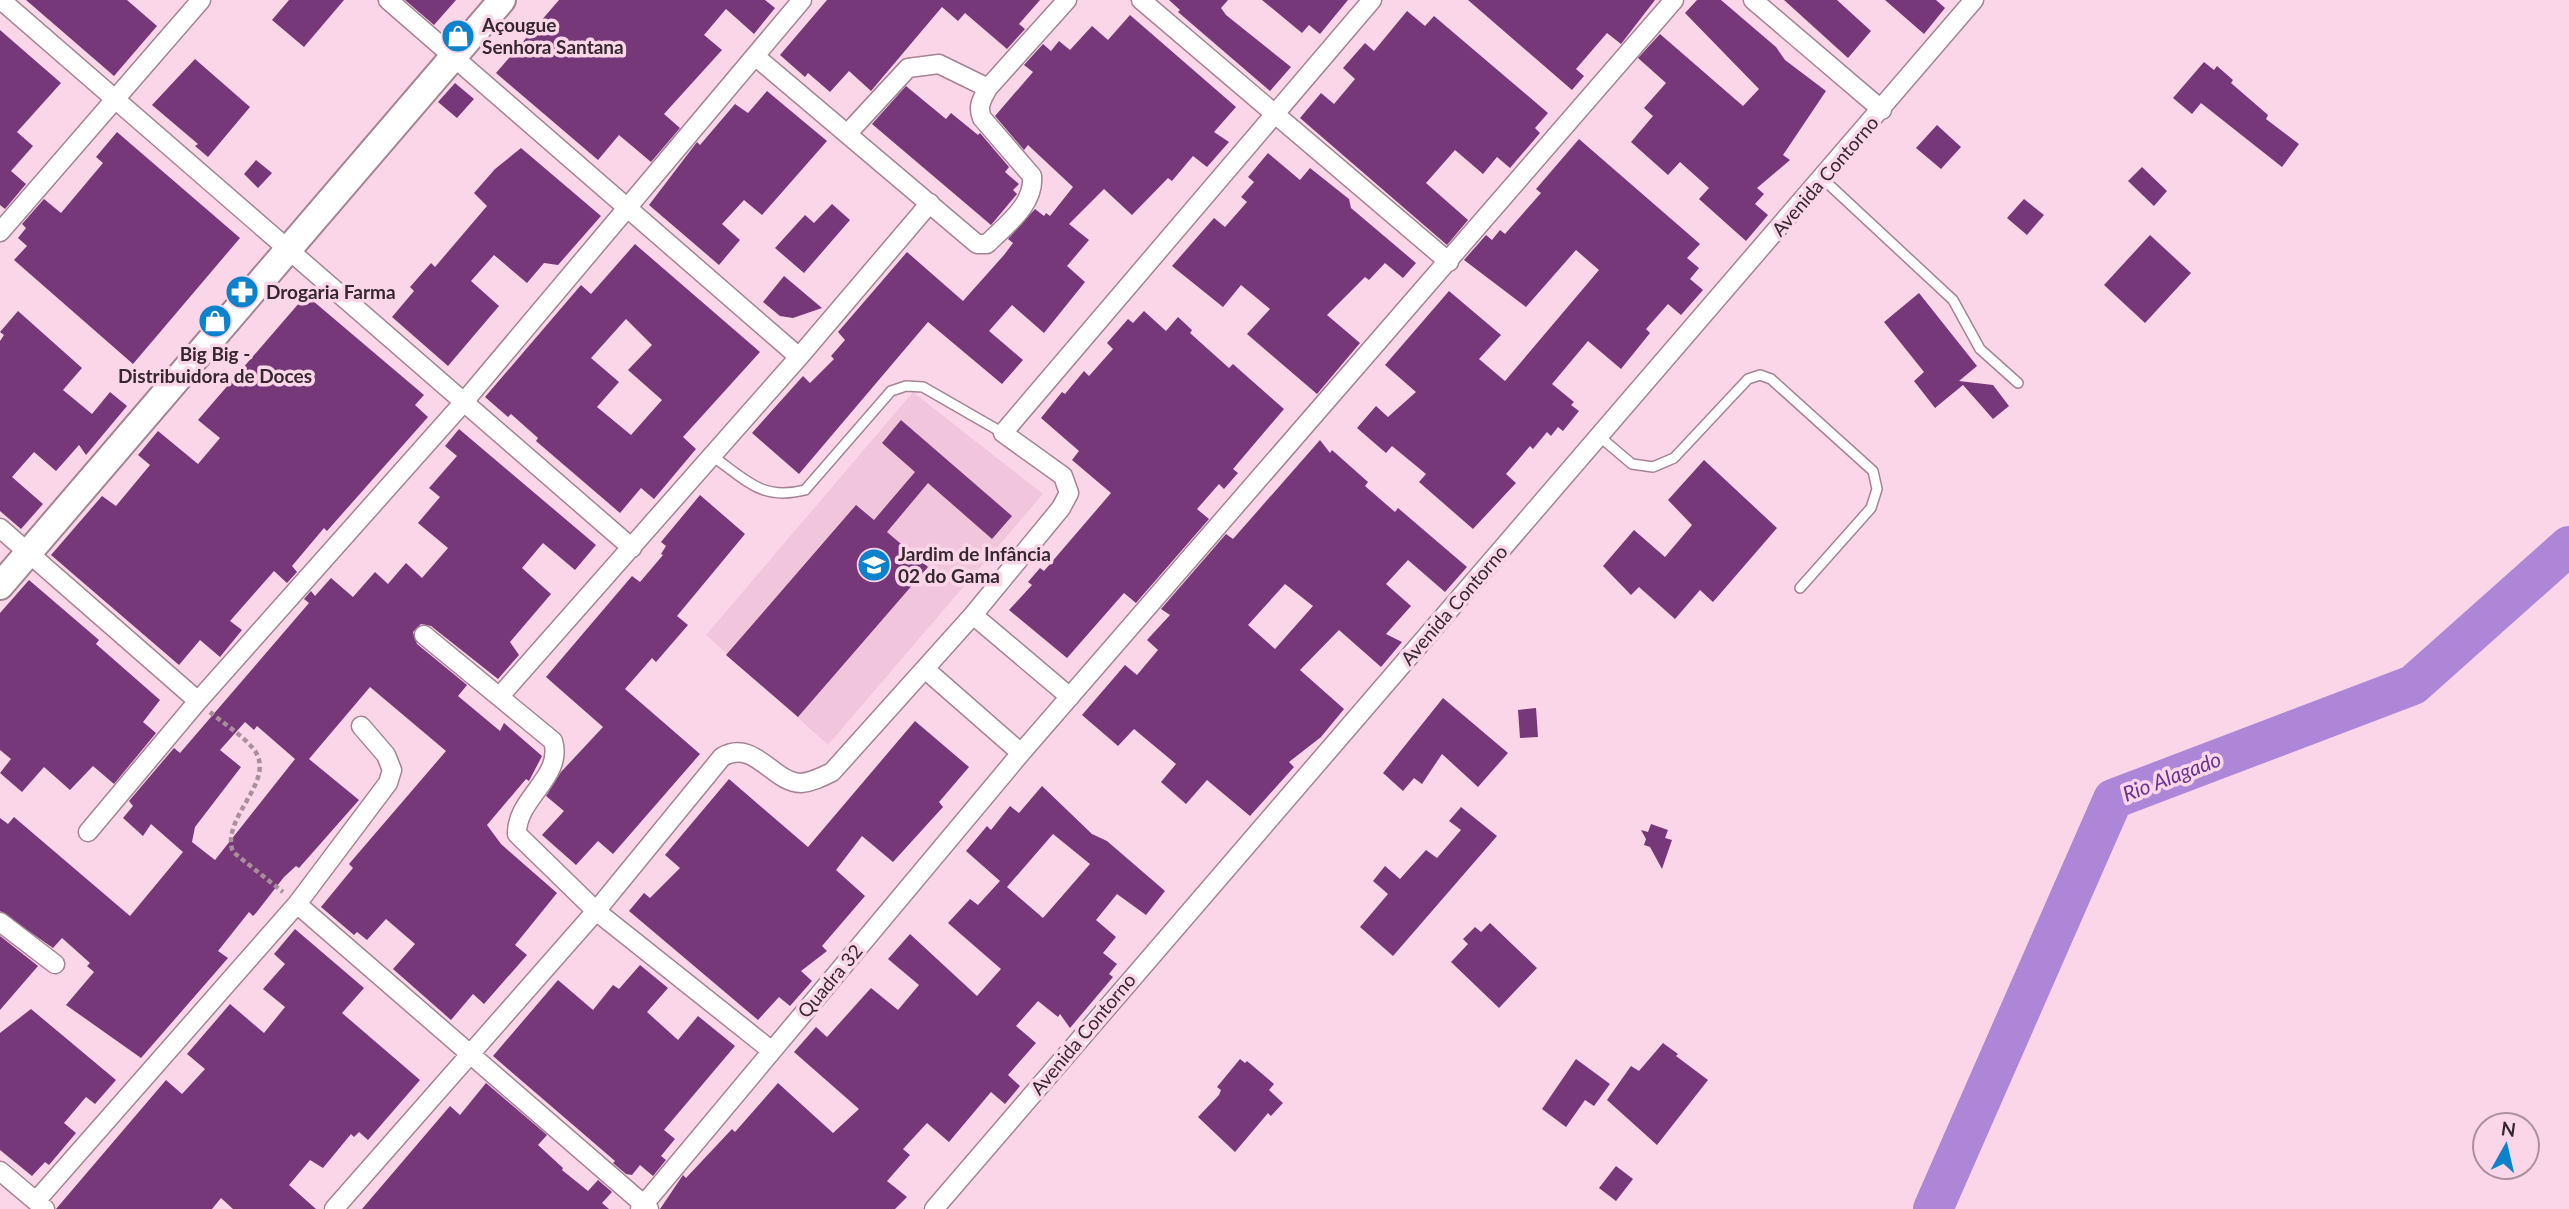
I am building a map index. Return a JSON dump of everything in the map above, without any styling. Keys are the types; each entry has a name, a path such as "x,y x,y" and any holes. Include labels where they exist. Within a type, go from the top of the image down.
{"street":[{"path":"1,0 632,548"},
{"path":"388,0 799,357"},
{"path":"0,586 502,0"},
{"path":"88,832 198,701 463,403 802,0"},
{"path":"755,55 977,244 983,245 1028,201 1033,186 1032,176 978,110 988,88 1067,0"},
{"path":"1141,0 1275,111 1449,262"},
{"path":"334,1209 596,911 722,757 731,751 742,751 798,783 817,780 832,772 973,615 1061,508 1069,493 1063,476 1003,433 1372,0"},
{"name":"Quadra 32","path":"644,1208 1021,753 1674,0"},
{"path":"1753,0 1882,110"},
{"name":"Avenida Contorno","path":"934,1209 1974,0"},
{"path":"0,232 198,1"},
{"path":"847,134 908,68 939,64 988,88"},
{"path":"500,696 799,357 930,203"},
{"path":"0,528 198,701"},
{"path":"973,615 1070,697"},
{"path":"424,635 553,741 555,763 521,811 516,821 517,834 596,911 772,1051"},
{"path":"925,669 1021,753"},
{"path":"0,1171 41,1205 297,904 388,783 393,770 386,755 361,726"},
{"path":"297,904 644,1208"},
{"path":"0,922 55,964"}],"lane":[{"path":"1822,179 1953,300 1980,349 2018,383"},
{"path":"1600,437 1632,464 1653,467 1674,458 1748,379 1760,375 1771,379 1873,471 1877,489 1871,508 1800,588"},
{"path":"712,456 766,493 784,495 805,490 891,391 906,386 923,387 1003,433"}],"path":[{"path":"198,701 257,754 260,768 256,784 231,830 230,843 233,852 297,904"}],"shaded area":[{"name":"Jardim de Infância 02 do Gama","path":"913,392 1043,494 828,745 706,635"}],"building":[{"path":"26,0 127,0 157,26 114,76"},
{"path":"289,0 344,0 304,47 272,20"},
{"path":"405,0 456,0 434,25"},
{"path":"559,0 765,0 775,8 754,34 726,9 704,35 722,50 664,114 680,128 651,162 619,135 598,160 496,73"},
{"path":"827,0 1040,0 1019,24 1025,29 1007,49 965,13 958,21 942,7 871,91 849,71 830,92 808,73 805,77 780,55"},
{"path":"1169,0 1228,0 1221,8 1226,15 1291,67 1270,91 1178,12 1180,10"},
{"path":"1262,0 1348,0 1320,34 1309,25 1302,33"},
{"path":"1468,0 1655,0 1621,44 1607,33 1576,69 1584,76 1572,90"},
{"path":"1697,0 1721,0 1776,47 1785,60 1826,91 1783,155 1790,160 1757,188 1764,194 1755,204 1768,215 1746,241 1699,199 1709,188 1680,162 1668,175 1631,142 1653,116 1644,108 1666,83 1638,58 1660,34 1743,106 1759,89 1685,13"},
{"path":"1784,0 1837,0 1871,31 1848,58"},
{"path":"1885,0 1936,0 1945,8 1924,34"},
{"path":"1407,11 1425,26 1434,16 1548,113 1535,128 1540,133 1510,168 1497,157 1483,174 1455,150 1426,183 1468,220 1447,245 1300,118 1321,93 1334,104 1355,79 1343,68 1365,43 1374,51"},
{"path":"1130,15 1236,107 1214,132 1229,142 1207,167 1193,156 1172,181 1168,178 1132,215 1104,189 1069,224 1089,240 1067,266 1085,282 1044,333 1012,305 989,331 1023,360 1002,384 928,322 799,474 752,433 803,376 810,383 834,359 831,356 845,340 838,332 907,252 963,301 1004,255 1013,243 1008,239 1035,209 1044,216 1046,213 1050,216 1073,187 1028,145 1024,150 995,116 1033,72 1024,65 1043,44 1051,51 1059,41 1070,50 1092,26 1108,40"},
{"path":"0,30 61,83 17,132 33,146 11,171 26,184 5,209 0,205"},
{"path":"195,59 250,107 208,157 195,146 198,144 152,105"},
{"path":"2204,62 2214,70 2217,66 2233,80 2231,83 2268,115 2266,119 2299,144 2282,167 2201,103 2192,114 2173,98"},
{"path":"455,83 474,99 457,118 438,102"},
{"path":"906,86 946,119 951,113 978,135 980,133 1009,167 1005,172 1019,184 1013,190 1017,194 991,225 872,124"},
{"path":"767,91 827,141 762,215 744,200 722,224 740,240 719,265 649,205 697,142 700,145 735,104 748,113"},
{"path":"1937,125 1961,147 1941,169 1916,148"},
{"path":"117,132 240,238 133,364 14,260 27,246 18,238 26,228 22,224 44,199 61,213 103,163 96,157"},
{"path":"1579,139 1700,244 1687,258 1699,268 1690,279 1703,290 1681,315 1668,304 1646,329 1650,333 1621,369 1588,341 1552,384 1574,402 1571,405 1579,411 1563,431 1558,427 1551,436 1547,432 1533,449 1530,446 1506,474 1516,483 1473,529 1419,482 1426,474 1392,446 1386,453 1357,428 1376,406 1388,417 1416,392 1385,365 1449,291 1501,335 1479,359 1505,381 1599,270 1576,250 1526,307 1464,260 1486,235 1492,240 1500,230 1505,234 1541,193 1536,189"},
{"path":"521,148 601,216 558,265 544,263 527,283 494,255 471,281 499,306 448,366 392,317 414,291 410,287 431,263 435,267 487,206 474,193 495,169"},
{"path":"1268,153 1300,180 1310,168 1349,199 1351,208 1416,263 1403,278 1385,263 1369,280 1365,277 1327,315 1360,343 1317,394 1247,334 1270,309 1241,285 1223,307 1172,266 1214,218 1225,227 1247,202 1241,197 1254,182 1248,177"},
{"path":"256,160 272,173 258,188 244,174"},
{"path":"2142,167 2167,191 2154,206 2128,181"},
{"path":"2024,199 2044,215 2027,235 2007,218"},
{"path":"832,204 850,220 804,273 775,248 805,215 814,223"},
{"path":"2150,235 2191,273 2145,323 2104,285"},
{"path":"635,244 760,352 683,437 696,449 654,499 641,488 620,513 536,441 538,438 511,414 508,417 485,397 581,285 591,294","holes":["626,319 652,345 628,370 662,400 631,435 597,407 619,382 591,358"]},
{"path":"784,276 822,308 793,318 780,316 763,302"},
{"path":"1919,293 1977,366 1959,381 1993,385 2009,406 1993,419 1963,385 1935,408 1914,381 1924,372 1884,322"},
{"path":"306,295 424,395 415,405 428,417 327,531 324,528 292,566 297,572 287,583 274,571 230,621 242,630 220,657 200,640 179,665 51,555 102,496 116,506 150,465 138,455 158,431 198,464 220,438 198,420"},
{"path":"18,311 82,368 63,390 92,414 110,392 127,406 86,455 79,445 56,471 34,452 12,477 43,504 21,529 0,511 0,341 4,335 0,332"},
{"path":"1144,311 1166,331 1178,317 1192,330 1190,333 1229,368 1233,364 1284,409 1233,469 1238,473 1224,489 1219,484 1197,509 1209,519 1136,603 1124,593 1067,658 1009,610 1032,585 1028,582 1040,568 1044,571 1111,493 1072,460 1079,451 1041,418 1062,392 1065,394 1084,371 1089,376 1113,349 1107,343 1128,319 1133,323"},
{"path":"901,420 1012,516 992,539 928,483 887,532 928,567 798,717 726,655 856,505 874,520 915,472 882,443"},
{"path":"459,429 596,545 575,570 543,543 522,568 551,594 510,642 519,655 498,679 431,626 421,624 413,632 417,644 467,685 458,696 500,731 504,723 542,756 529,781 526,779 487,825 501,844 557,893 515,945 527,955 484,1004 473,994 451,1020 393,969 415,944 386,919 367,940 357,932 354,935 321,907 353,868 349,864 446,751 370,687 309,759 359,800 299,868 296,866 284,877 256,913 253,916 249,912 218,951 228,958 141,1058 66,1005 94,972 87,966 90,963 62,938 53,948 0,911 0,818 8,824 14,817 130,916 183,852 151,824 143,836 123,818 133,806 129,801 174,748 180,753 309,603 304,599 311,591 315,596 331,578 353,597 375,572 388,584 406,563 422,578 448,548 418,523 440,497 429,488 457,456 445,446","holes":["245,722 254,730 257,726 295,759 215,860 192,842 195,827 241,767 220,750"]},
{"path":"1320,440 1330,453 1332,450 1368,482 1365,486 1395,512 1398,508 1467,567 1445,592 1408,560 1386,584 1411,606 1386,634 1402,642 1381,667 1339,630 1300,670 1344,709 1321,737 1289,762 1294,767 1250,816 1207,780 1186,804 1161,782 1176,764 1134,729 1118,746 1082,715 1125,665 1137,675 1158,650 1147,640 1170,615 1161,609 1226,534 1233,539","holes":["1285,584 1313,606 1275,649 1248,625"]},
{"path":"1704,460 1777,528 1713,602 1700,590 1675,619 1639,587 1631,595 1603,566 1634,530 1665,557 1692,525 1668,500"},
{"path":"700,495 745,534 677,616 688,625 656,662 652,658 625,689 700,754 613,854 598,841 576,865 542,835 564,811 546,796 561,772 603,727 546,677 632,576 640,582 663,555 661,554 666,546 661,542"},
{"path":"29,580 99,640 96,644 160,700 143,722 156,733 114,784 93,766 70,790 44,767 22,792 0,773 11,759 0,750 0,613"},
{"path":"1443,698 1508,753 1478,787 1442,754 1422,784 1414,778 1403,791 1383,773"},
{"path":"1536,708 1538,737 1520,738 1518,710"},
{"path":"915,721 969,767 939,802 943,807 893,862 862,836 836,870 865,896 822,946 827,951 801,971 812,981 790,1006 779,997 758,1020 629,911 644,893 650,898 680,868 665,855 729,779 808,847"},
{"path":"1042,786 1092,834 1107,841 1165,891 1146,915 1117,894 1096,920 1116,937 1103,953 1117,964 1109,974 1113,977 1070,1028 1060,1014 1058,1017 1038,1001 1016,1026 1036,1043 1008,1075 1020,1086 1005,1104 991,1092 949,1142 927,1123 903,1149 910,1155 887,1181 907,1197 895,1209 660,1209 683,1175 686,1178 732,1129 735,1132 778,1083 833,1133 859,1109 794,1052 816,1027 827,1037 871,988 898,1010 919,985 888,959 910,934 977,996 1001,969 948,923 970,899 978,905 1000,881 966,851 987,826 991,830 1010,806 1019,813","holes":["1053,834 1090,864 1043,918 1007,887"]},
{"path":"1461,807 1497,836 1393,956 1360,927 1388,894 1373,881 1385,866 1400,879 1426,850 1437,858 1461,830 1449,821"},
{"path":"1651,824 1668,830 1665,838 1672,840 1662,869 1650,847 1644,845 1646,839 1641,830 1648,832"},
{"path":"1490,923 1537,968 1499,1008 1451,962 1468,944 1463,939 1475,927 1481,932"},
{"path":"295,929 364,988 342,1013 420,1080 368,1140 359,1132 354,1137 351,1134 323,1168 310,1160 289,1185 316,1209 233,1209 221,1198 212,1209 56,1209 166,1080 182,1094 205,1069 187,1054 230,1004 264,1033 285,1007 263,989 285,964 274,954"},
{"path":"0,936 38,966 0,1010"},
{"path":"640,965 668,988 647,1012 678,1040 698,1016 735,1046 664,1130 675,1139 661,1156 666,1160 653,1176 640,1165 632,1175 626,1174 613,1163 615,1161 493,1056 558,980 593,1010 613,985 619,989"},
{"path":"31,1009 116,1080 95,1104 86,1097 64,1123 76,1133 49,1165 45,1162 32,1176 0,1150 0,1033"},
{"path":"1663,1043 1708,1080 1657,1145 1607,1100 1631,1066 1639,1071"},
{"path":"1240,1059 1245,1063 1247,1061 1274,1084 1269,1090 1283,1103 1271,1116 1268,1113 1235,1152 1198,1117 1219,1095 1221,1090 1217,1087"},
{"path":"1576,1059 1610,1084 1594,1106 1585,1100 1566,1127 1542,1109"},
{"path":"486,1083 547,1135 538,1145 563,1168 562,1170 588,1191 598,1180 612,1192 602,1203 609,1209 362,1209 450,1106 460,1115"},
{"path":"1616,1166 1633,1179 1616,1201 1599,1188"}],"waterway":[{"name":"Rio Alagado","path":"1933,1209 2113,799 2413,685 2569,546"}],"place":[{"name":"Açougue Senhora Santana","path":"458,36"},
{"name":"Drogaria Farma","path":"242,292"},
{"name":"Big Big - Distribuidora de Doces","path":"215,321"},
{"name":"Jardim de Infância 02 do Gama","path":"874,565"}]}
